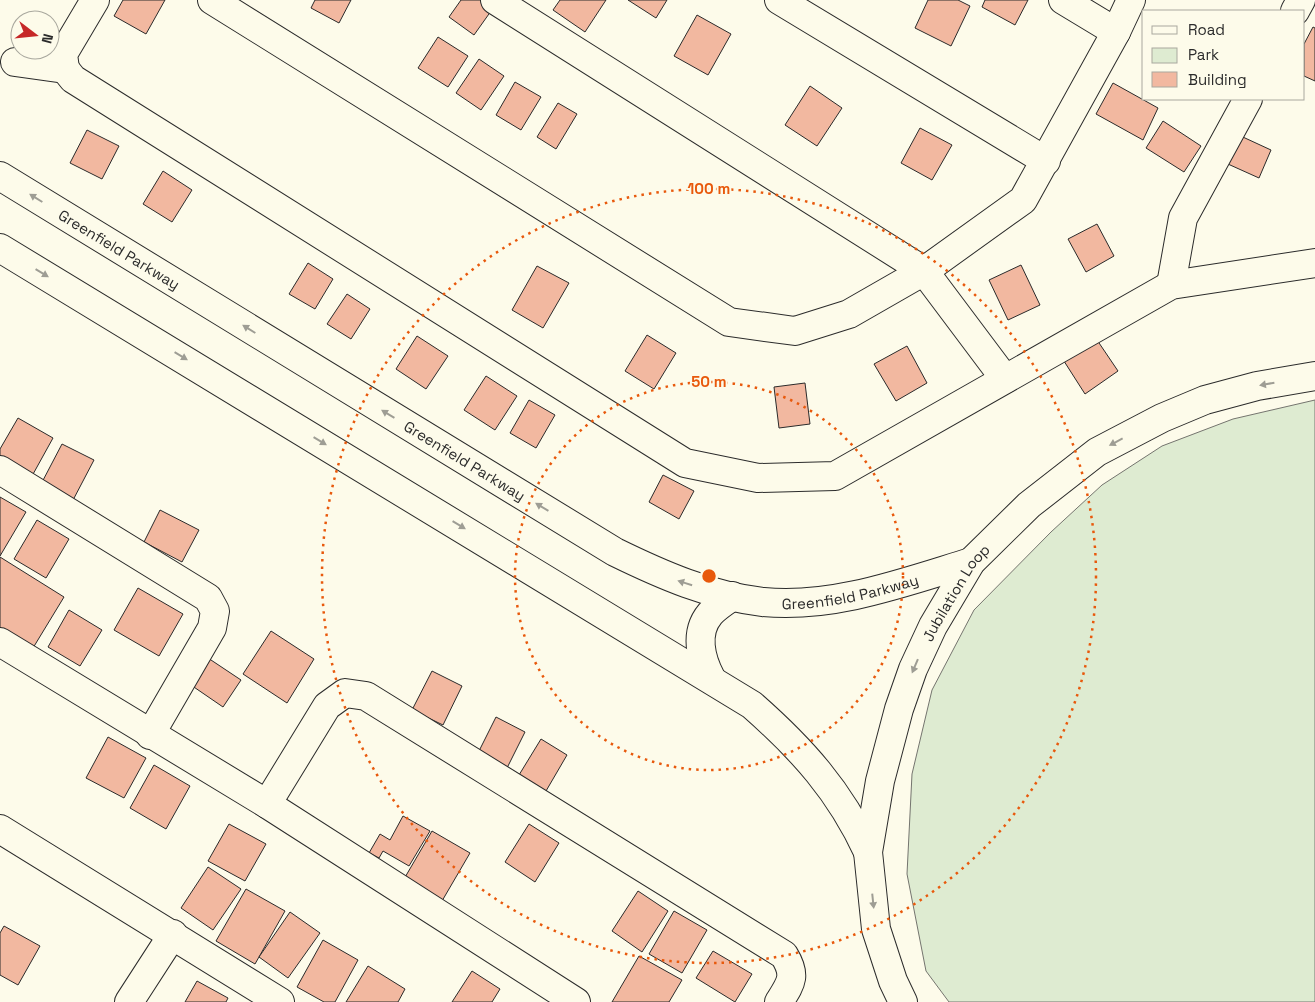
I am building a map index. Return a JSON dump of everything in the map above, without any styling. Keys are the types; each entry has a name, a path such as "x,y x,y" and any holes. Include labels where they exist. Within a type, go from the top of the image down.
{"street":[{"path":"95,0 63,54 65,69 73,79 685,463 758,478 835,476 1171,285 1315,263"},
{"path":"212,0 729,322 795,331 849,314 924,271 1023,200 1116,32 1131,0"},
{"path":"496,0 924,271 1005,379"},
{"path":"779,0 1046,161"},
{"path":"1063,0 1116,32"},
{"path":"15,62 65,69"},
{"path":"1171,285 1183,218 1247,100"},
{"name":"Greenfield Parkway","path":"0,176 615,552 668,578 732,596 763,602 822,599 868,592 971,562"},
{"path":"0,248 711,678 752,705 788,737 810,761 844,805 868,852"},
{"name":"Jubilation Loop","path":"903,1002 893,981 876,929 868,852 880,781 899,709 913,669 933,626 971,562 1029,505 1098,452 1162,418 1205,400 1258,386 1315,376"},
{"path":"0,470 208,598 215,611 212,628 150,734"},
{"path":"711,678 701,652 701,638 710,614 732,596"},
{"path":"0,642 267,804 576,1002"},
{"path":"267,804 327,706 345,694 366,696 784,955 792,967 791,983 778,1002"},
{"path":"0,829 280,1002"},
{"path":"129,1002 172,934"}],"green space":[{"path":"1315,400 1315,1002 949,1002 926,971 907,874 912,774 932,690 974,610 1051,532 1102,485 1162,446 1233,419"}],"building":[{"path":"123,0 165,0 146,34 114,16"},
{"path":"315,0 351,0 339,23 311,8"},
{"path":"461,0 490,0 496,4 474,35 449,17"},
{"path":"560,0 606,0 585,32 553,10"},
{"path":"628,0 667,0 656,18"},
{"path":"928,0 958,0 970,6 951,46 915,28"},
{"path":"985,0 1028,0 1015,25 982,7"},
{"path":"697,15 731,34 708,75 674,56"},
{"path":"1313,27 1315,28 1315,81 1305,76 1305,42"},
{"path":"438,37 468,56 448,87 418,68"},
{"path":"479,59 504,76 481,110 456,93"},
{"path":"515,82 541,97 521,130 496,115"},
{"path":"1113,83 1158,108 1143,140 1096,114"},
{"path":"810,86 842,108 817,146 785,125"},
{"path":"558,103 577,114 556,149 537,137"},
{"path":"1163,121 1201,146 1184,172 1146,148"},
{"path":"920,128 952,145 932,180 901,163"},
{"path":"87,130 119,146 102,179 70,163"},
{"path":"1232,132 1271,150 1259,178 1219,160"},
{"path":"163,171 192,190 172,222 143,204"},
{"path":"1097,224 1114,256 1086,272 1068,239"},
{"path":"308,263 333,279 315,309 289,294"},
{"path":"1021,265 1040,305 1008,320 989,280"},
{"path":"537,266 569,283 543,328 512,310"},
{"path":"347,294 370,309 351,339 327,324"},
{"path":"647,335 676,353 654,389 625,371"},
{"path":"417,336 448,356 426,389 396,369"},
{"path":"1095,337 1118,371 1085,394 1062,358"},
{"path":"907,346 927,383 896,401 874,364"},
{"path":"486,376 517,396 495,430 464,410"},
{"path":"805,383 810,424 779,428 774,387"},
{"path":"529,400 555,415 536,448 510,433"},
{"path":"18,418 53,438 32,476 0,457 0,449"},
{"path":"62,444 94,460 72,502 40,486"},
{"path":"663,475 694,491 679,519 649,502"},
{"path":"0,497 26,512 0,556"},
{"path":"160,510 199,530 182,562 144,542"},
{"path":"37,520 69,539 46,578 14,559"},
{"path":"0,557 64,597 33,648 0,628"},
{"path":"138,588 183,614 159,656 114,630"},
{"path":"69,610 102,630 80,666 48,647"},
{"path":"271,631 314,659 287,703 243,674"},
{"path":"205,656 241,680 223,707 188,683"},
{"path":"432,671 462,686 443,725 412,710"},
{"path":"496,717 525,732 507,768 478,753"},
{"path":"108,737 146,758 124,798 86,778"},
{"path":"541,739 567,755 546,791 519,775"},
{"path":"154,765 190,786 166,829 130,808"},
{"path":"403,816 430,831 409,866 383,851 379,858 369,853 380,834 390,840"},
{"path":"229,824 266,844 245,881 208,861"},
{"path":"529,824 559,843 535,882 505,862"},
{"path":"432,831 470,853 442,901 404,879"},
{"path":"208,867 241,889 213,930 181,908"},
{"path":"246,889 285,911 255,964 216,941"},
{"path":"638,891 668,911 642,952 612,931"},
{"path":"674,911 707,930 682,973 649,954"},
{"path":"290,912 320,933 288,978 259,957"},
{"path":"4,926 40,946 18,985 0,975 0,933"},
{"path":"323,940 358,960 335,1002 324,1002 297,987"},
{"path":"713,951 752,974 735,1002 696,978"},
{"path":"639,956 682,980 669,1002 612,1002"},
{"path":"368,966 405,989 398,1002 346,1002"},
{"path":"472,971 500,989 492,1002 452,1002"},
{"path":"197,981 228,998 226,1002 185,1002"}]}
